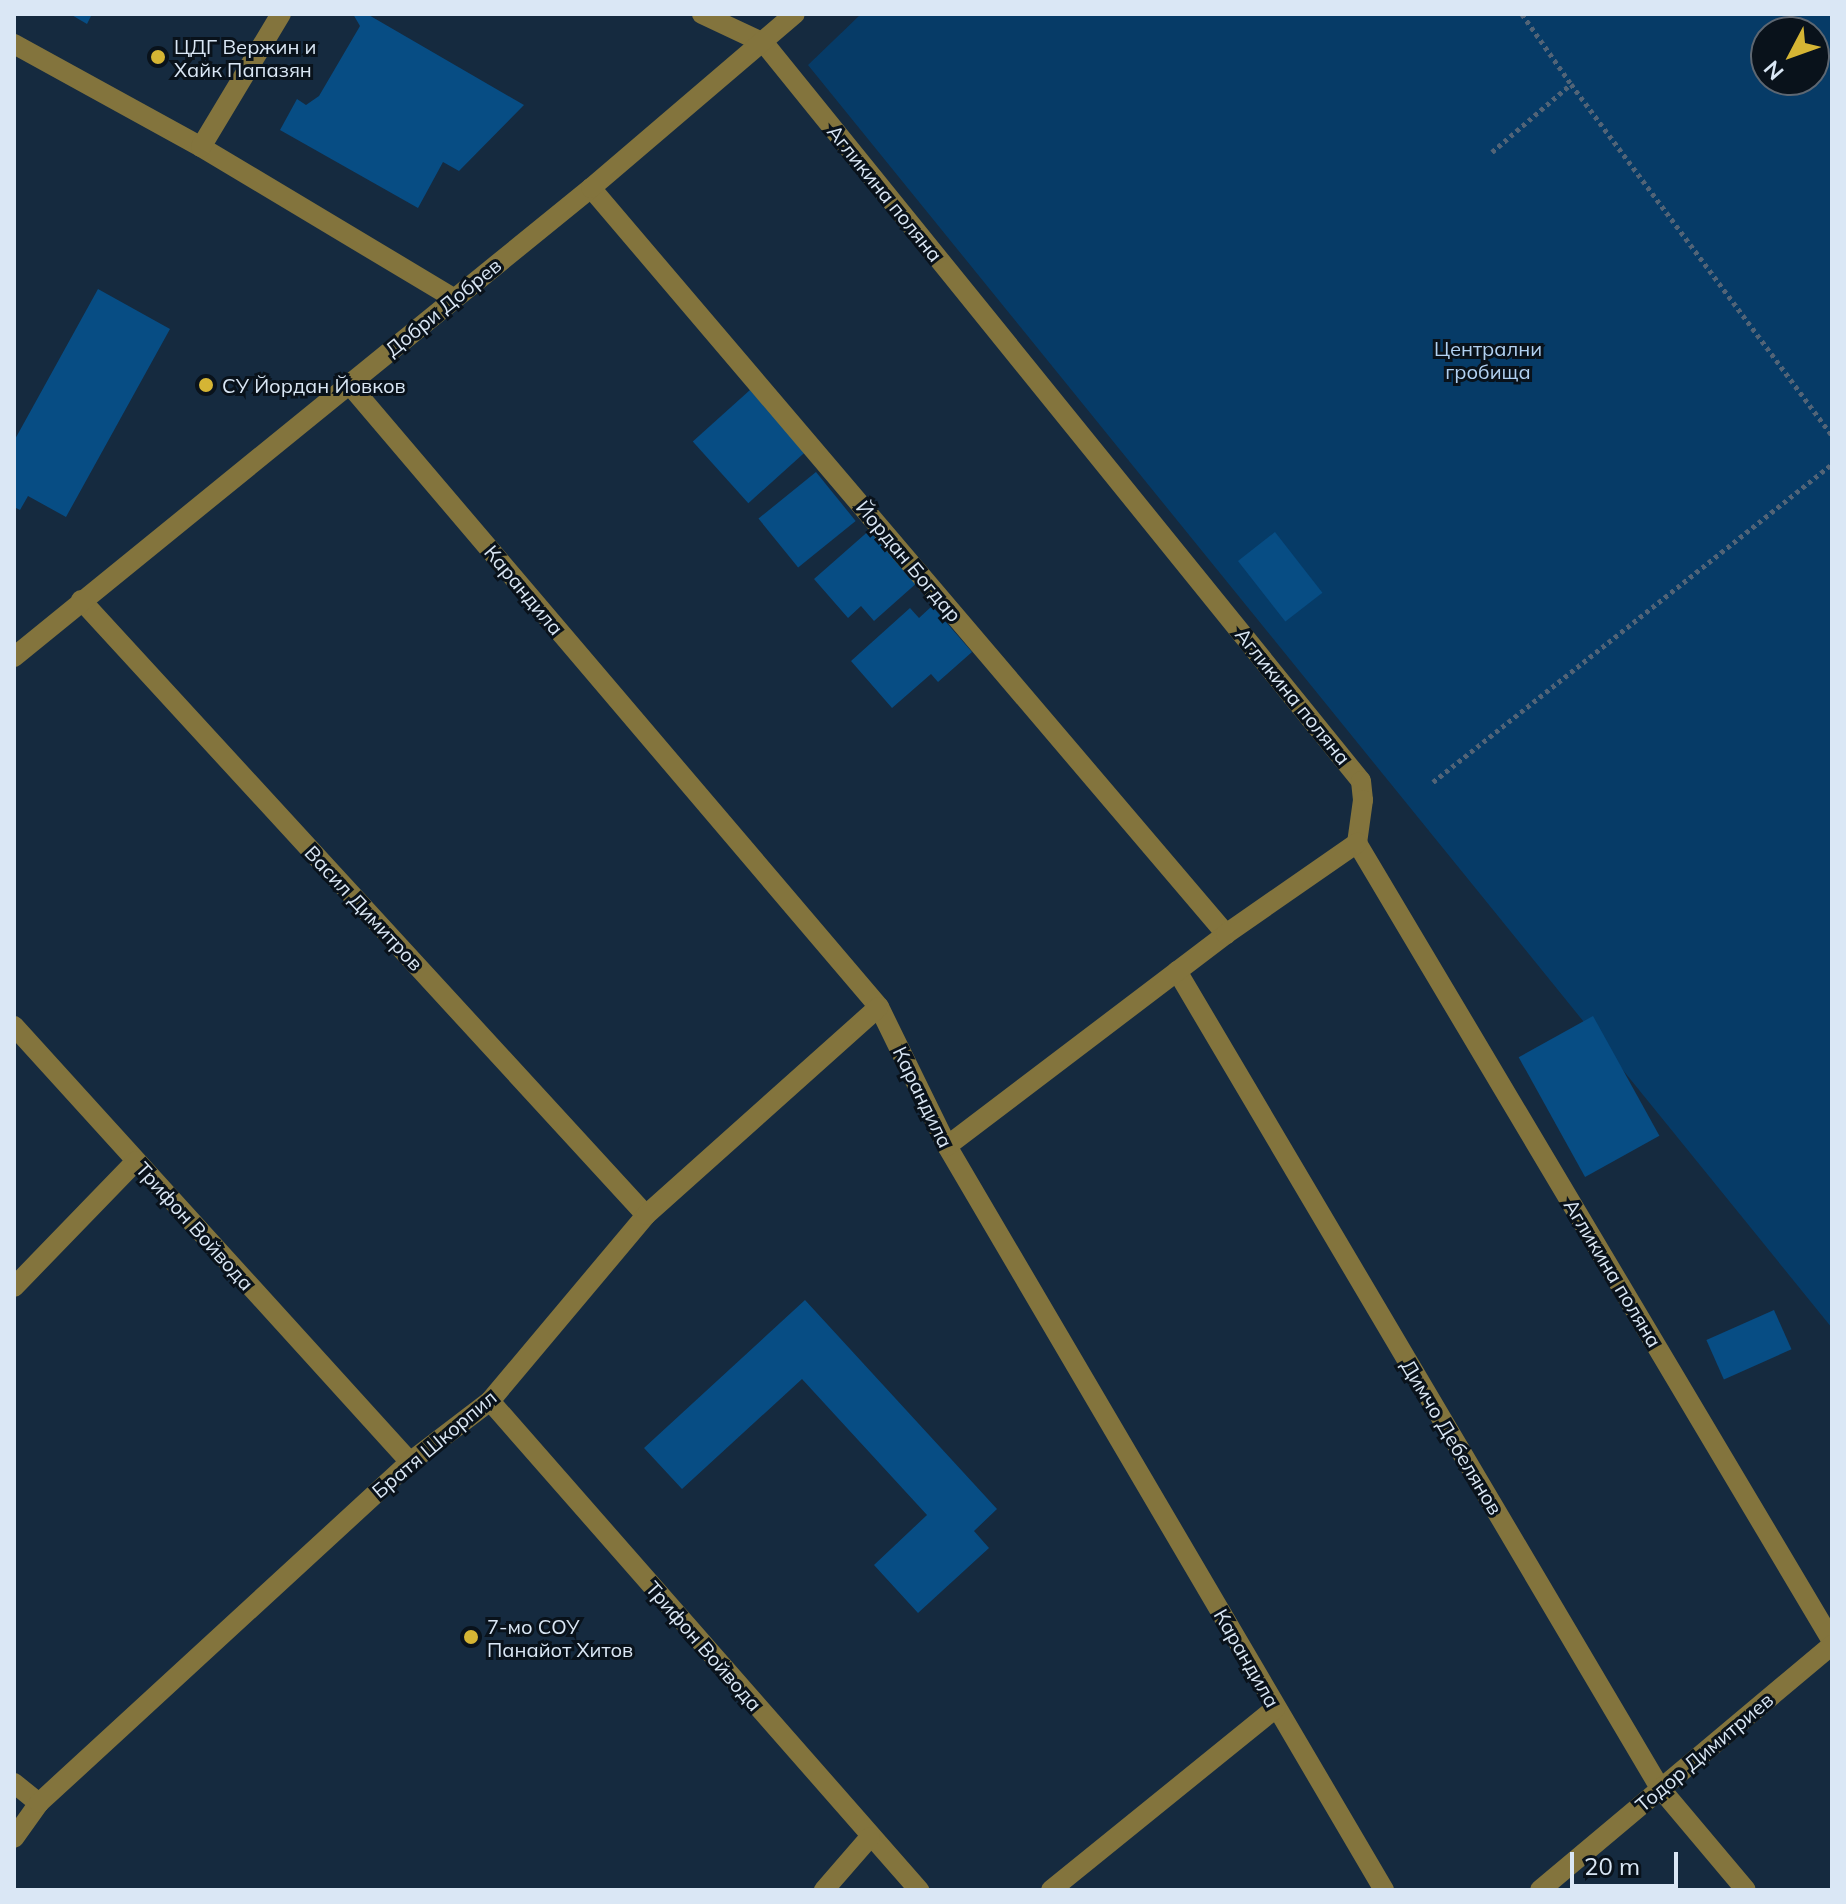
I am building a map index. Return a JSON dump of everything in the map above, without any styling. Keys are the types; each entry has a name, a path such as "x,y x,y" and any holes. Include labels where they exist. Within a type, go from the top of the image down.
{"street":[{"path":"201,147 281,14"},
{"name":"Агликина поляна","path":"702,14 764,43 1361,781 1363,800 1357,843 1832,1643"},
{"name":"Добри Добрев","path":"14,657 591,188 795,14"},
{"path":"14,44 201,147 453,298"},
{"name":"Йордан Богдар","path":"591,188 1226,934"},
{"name":"Карандила","path":"349,384 879,1007 947,1146 1384,1890"},
{"name":"Васил Димитров","path":"81,600 646,1215"},
{"path":"947,1146 1226,934 1357,843"},
{"name":"Димчо Дебелянов","path":"1177,971 1660,1788 1746,1890"},
{"name":"Братя Шкорпил","path":"14,1838 39,1803 410,1462 490,1401 646,1215 879,1007"},
{"name":"Трифон Войвода","path":"14,1026 410,1462"},
{"path":"14,1287 136,1161"},
{"name":"Трифон Войвода","path":"490,1401 919,1890"},
{"name":"Тодор Димитриев","path":"1540,1890 1832,1643"},
{"path":"1051,1890 1276,1708"},
{"path":"14,1783 39,1803"},
{"path":"824,1890 870,1837"}],"path":[{"path":"1522,14 1832,436"},
{"path":"1492,152 1571,84"},
{"path":"1433,782 1832,464"}],"green space":[{"name":"Централни гробища","path":"861,14 1832,14 1832,1328 808,65"}],"building":[{"path":"70,14 92,14 87,24"},
{"path":"353,14 367,14 524,105 459,171 443,162 418,208 280,130 297,99 306,105 319,96 360,26"},
{"path":"98,289 170,329 66,517 28,496 20,510 14,507 14,441"},
{"path":"750,390 806,452 748,503 693,442"},
{"path":"816,472 856,521 798,568 758,519"},
{"path":"872,528 919,581 874,621 861,606 848,618 814,579"},
{"path":"1275,532 1322,593 1285,622 1238,561"},
{"path":"932,606 972,652 938,682 931,674 892,708 851,661 910,608 919,618"},
{"path":"1593,1016 1659,1136 1585,1177 1519,1057"},
{"path":"805,1300 997,1509 974,1531 989,1548 918,1613 874,1565 927,1515 802,1379 682,1489 644,1448"},
{"path":"1774,1310 1791,1349 1724,1379 1706,1340"}],"place":[{"name":"ЦДГ Вержин и Хайк Папазян","path":"158,57"},
{"name":"СУ Йордан Йовков","path":"206,385"},
{"name":"7-мо СОУ Панайот Хитов","path":"471,1637"}]}
